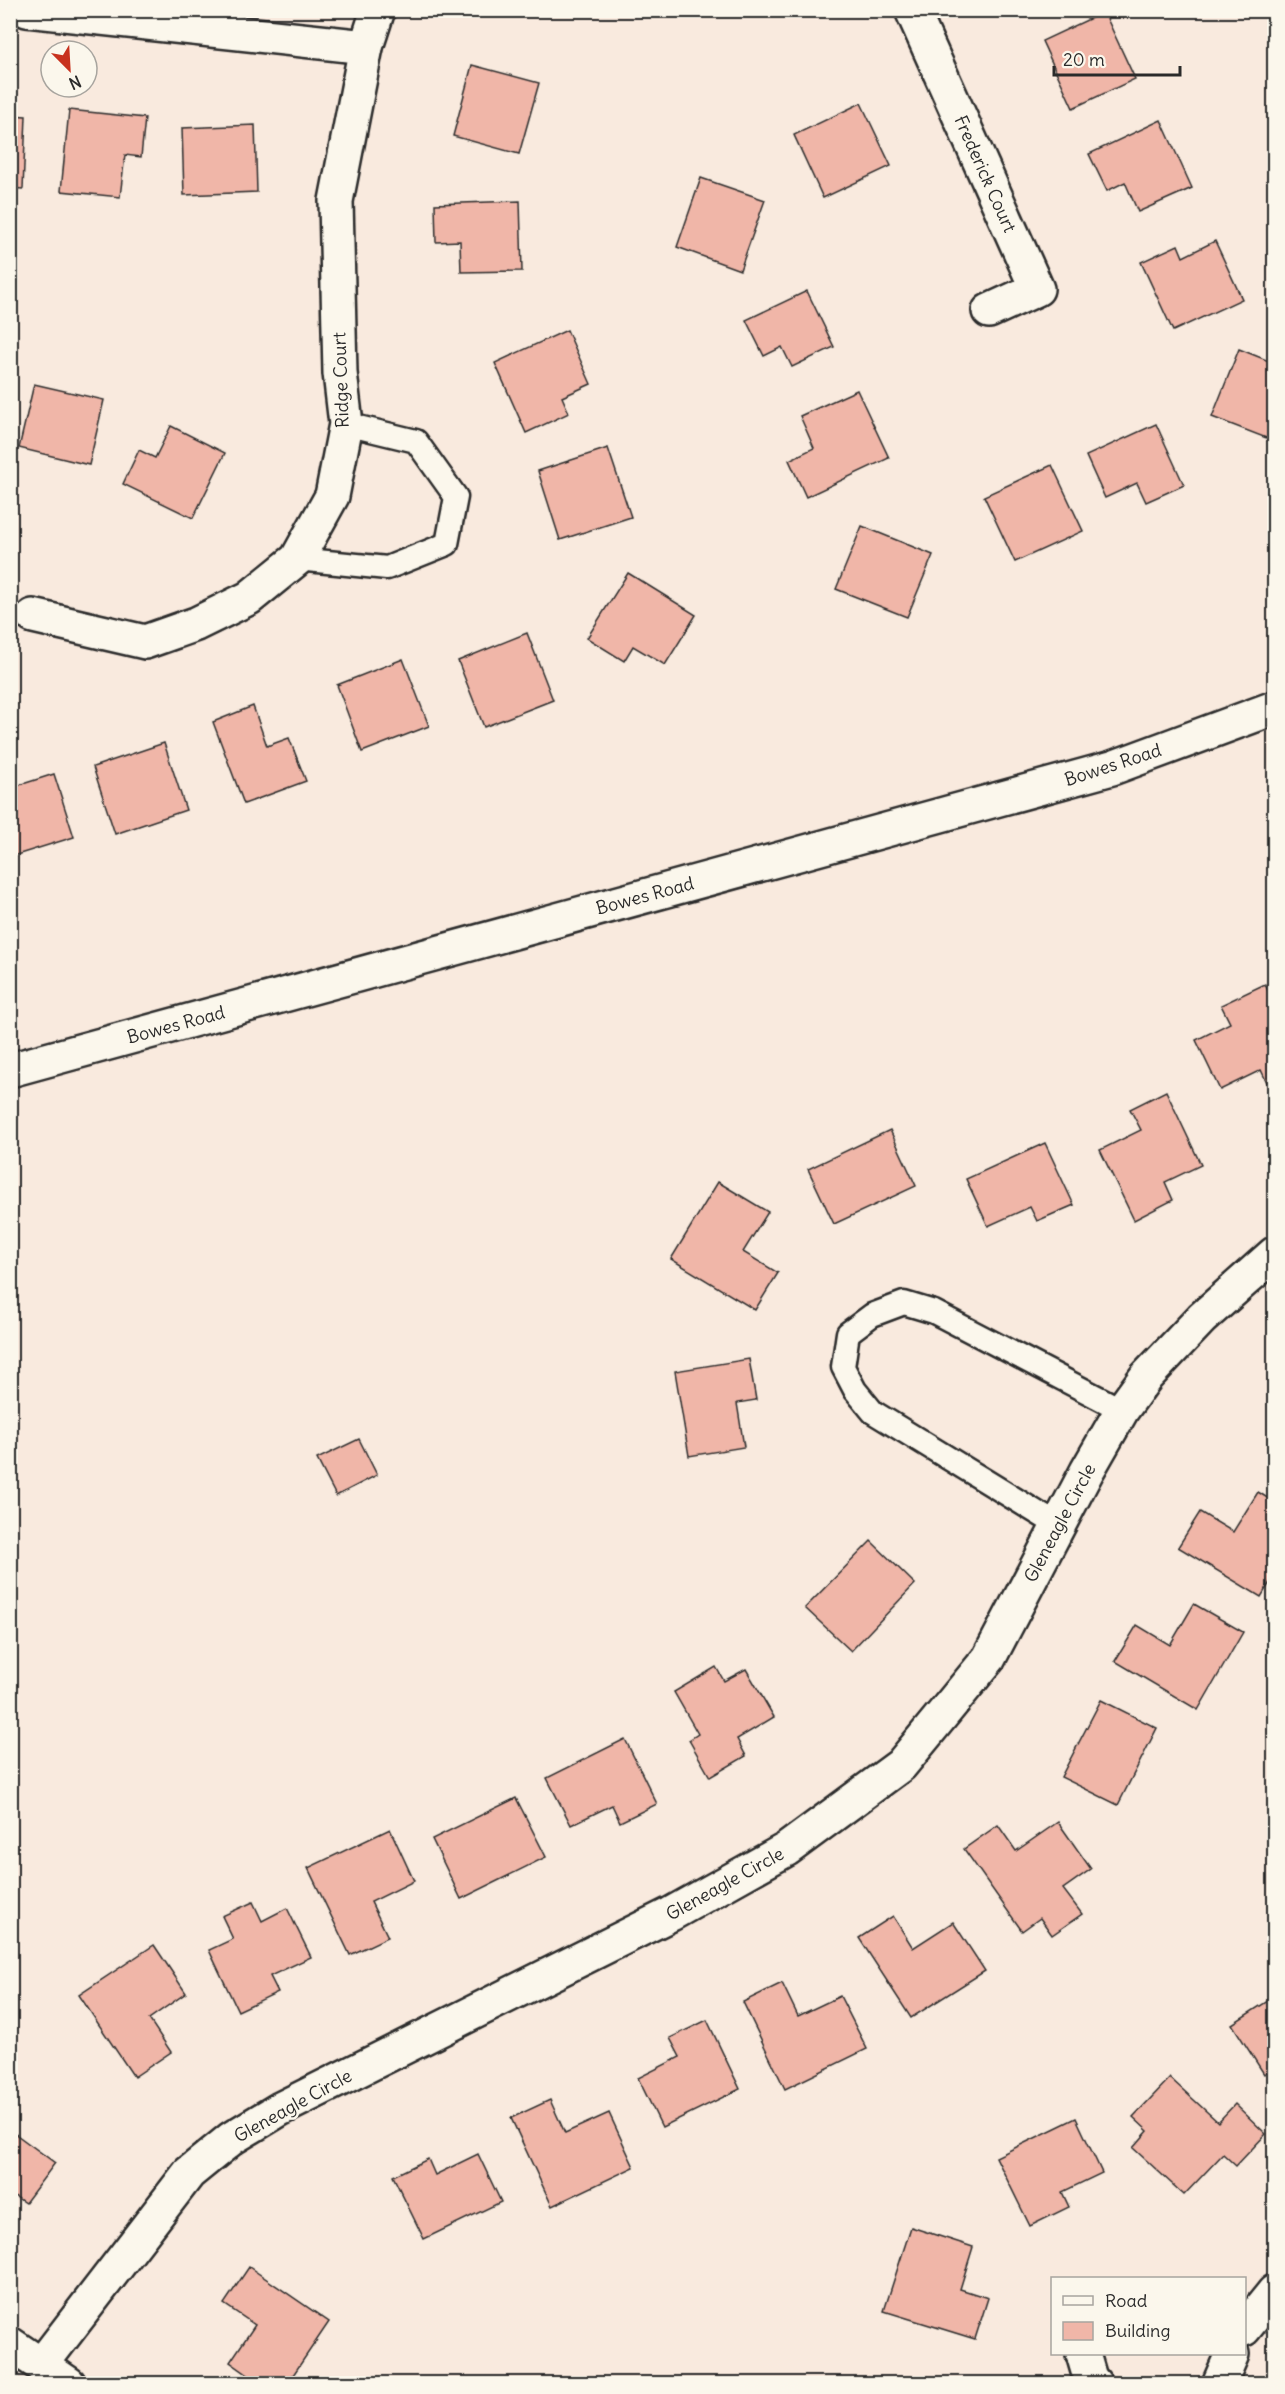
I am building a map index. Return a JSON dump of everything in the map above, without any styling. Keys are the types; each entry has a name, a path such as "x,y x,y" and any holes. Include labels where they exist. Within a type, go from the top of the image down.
{"street":[{"path":"27,10 366,47"},
{"name":"Ridge Court","path":"33,616 145,642 196,624 249,598 297,559 332,496 346,424 340,373 336,201 366,47 378,10"},
{"name":"Frederick Court","path":"912,10 1037,289 989,311"},
{"name":"Bowes Road","path":"10,1070 1112,768 1275,708"},
{"name":"Gleneagle Circle","path":"42,2364 189,2173 232,2138 280,2109 671,1914 729,1882 787,1849 901,1765 989,1658 1122,1410 1146,1377 1202,1318 1275,1254"},
{"path":"1246,2328 1275,2292"},
{"path":"10,2344 69,2384"},
{"path":"1083,2355 1090,2378 1095,2384"},
{"path":"1219,2384 1232,2355"}],"lane":[{"path":"297,559 387,568 447,544 456,497 416,441 346,424"},
{"path":"1059,1526 873,1412 855,1390 843,1367 848,1333 872,1315 904,1303 934,1311 1122,1410"}],"building":[{"path":"1104,12 1135,79 1073,108 1042,41"},
{"path":"472,65 539,83 519,154 453,136"},
{"path":"861,103 891,166 823,198 794,135"},
{"path":"69,110 145,118 141,157 125,155 120,197 61,191"},
{"path":"10,115 26,116 23,189 10,188"},
{"path":"1161,120 1192,188 1138,212 1125,182 1107,191 1089,154"},
{"path":"255,125 257,192 184,195 182,128"},
{"path":"701,178 765,200 740,270 677,247"},
{"path":"520,201 522,271 461,272 460,241 436,242 435,204"},
{"path":"1215,241 1242,299 1173,331 1141,262 1178,245 1183,257"},
{"path":"807,291 834,347 792,367 782,347 764,356 746,320"},
{"path":"567,330 591,384 562,397 569,413 526,433 495,363"},
{"path":"1239,349 1274,363 1274,441 1212,417"},
{"path":"34,384 104,400 89,465 19,448"},
{"path":"857,390 889,458 806,497 789,460 814,448 800,416"},
{"path":"1156,424 1184,485 1146,502 1137,483 1105,498 1086,456"},
{"path":"171,426 225,453 193,518 123,484 139,450 155,458"},
{"path":"608,448 631,517 560,540 538,471"},
{"path":"1052,465 1083,531 1015,562 984,496"},
{"path":"862,526 933,555 907,617 836,589"},
{"path":"628,573 696,615 665,665 633,646 624,661 587,638"},
{"path":"527,633 553,700 484,727 458,661"},
{"path":"403,659 429,726 362,752 337,685"},
{"path":"253,706 267,746 289,738 306,781 244,804 213,722"},
{"path":"164,743 186,810 115,834 93,767"},
{"path":"54,774 74,837 10,857 10,788"},
{"path":"1265,984 1274,1004 1274,1097 1261,1070 1220,1090 1196,1040 1230,1023 1221,1005"},
{"path":"1166,1091 1201,1165 1165,1182 1173,1200 1134,1220 1100,1150 1141,1130 1130,1109"},
{"path":"890,1130 916,1186 834,1224 808,1169"},
{"path":"1045,1143 1074,1205 1037,1221 1030,1207 988,1226 966,1179"},
{"path":"718,1182 768,1212 743,1252 778,1273 755,1310 671,1259"},
{"path":"749,1359 756,1400 737,1403 744,1447 689,1456 675,1371"},
{"path":"359,1439 377,1475 336,1496 317,1459"},
{"path":"1258,1492 1274,1502 1274,1576 1261,1597 1178,1547 1200,1512 1233,1532"},
{"path":"871,1541 915,1584 851,1651 805,1608"},
{"path":"1194,1604 1243,1632 1198,1710 1115,1661 1137,1625 1170,1645"},
{"path":"716,1667 724,1681 746,1669 774,1717 737,1739 746,1756 710,1777 689,1740 698,1734 674,1692"},
{"path":"1101,1700 1157,1728 1118,1805 1061,1777"},
{"path":"625,1739 657,1804 620,1822 612,1805 571,1825 547,1778"},
{"path":"516,1798 546,1857 461,1899 432,1839"},
{"path":"1058,1822 1091,1869 1063,1889 1082,1914 1052,1935 1040,1918 1022,1931 964,1849 998,1825 1016,1851"},
{"path":"390,1829 414,1881 371,1902 388,1937 350,1955 308,1868"},
{"path":"253,1902 262,1921 287,1908 311,1957 270,1976 278,1992 238,2011 209,1950 233,1939 222,1916"},
{"path":"893,1916 913,1948 953,1922 985,1971 911,2018 859,1938"},
{"path":"154,1945 186,1993 149,2019 171,2052 134,2077 79,1995"},
{"path":"782,1983 798,2016 840,1996 867,2049 785,2089 743,2002"},
{"path":"1274,1997 1274,2068 1264,2074 1232,2024"},
{"path":"707,2020 740,2089 662,2127 638,2078 680,2057 670,2038"},
{"path":"1170,2078 1218,2122 1235,2104 1266,2134 1236,2166 1223,2154 1184,2195 1133,2148 1148,2131 1133,2117"},
{"path":"550,2100 565,2133 609,2113 634,2167 552,2206 511,2118"},
{"path":"1076,2118 1102,2173 1062,2192 1069,2207 1030,2226 996,2157"},
{"path":"10,2130 55,2163 25,2203 10,2193"},
{"path":"478,2154 501,2202 424,2239 393,2176 428,2159 435,2175"},
{"path":"911,2227 973,2247 960,2289 988,2298 975,2339 884,2311"},
{"path":"249,2267 329,2322 287,2384 261,2384 230,2362 255,2325 224,2304"}]}
